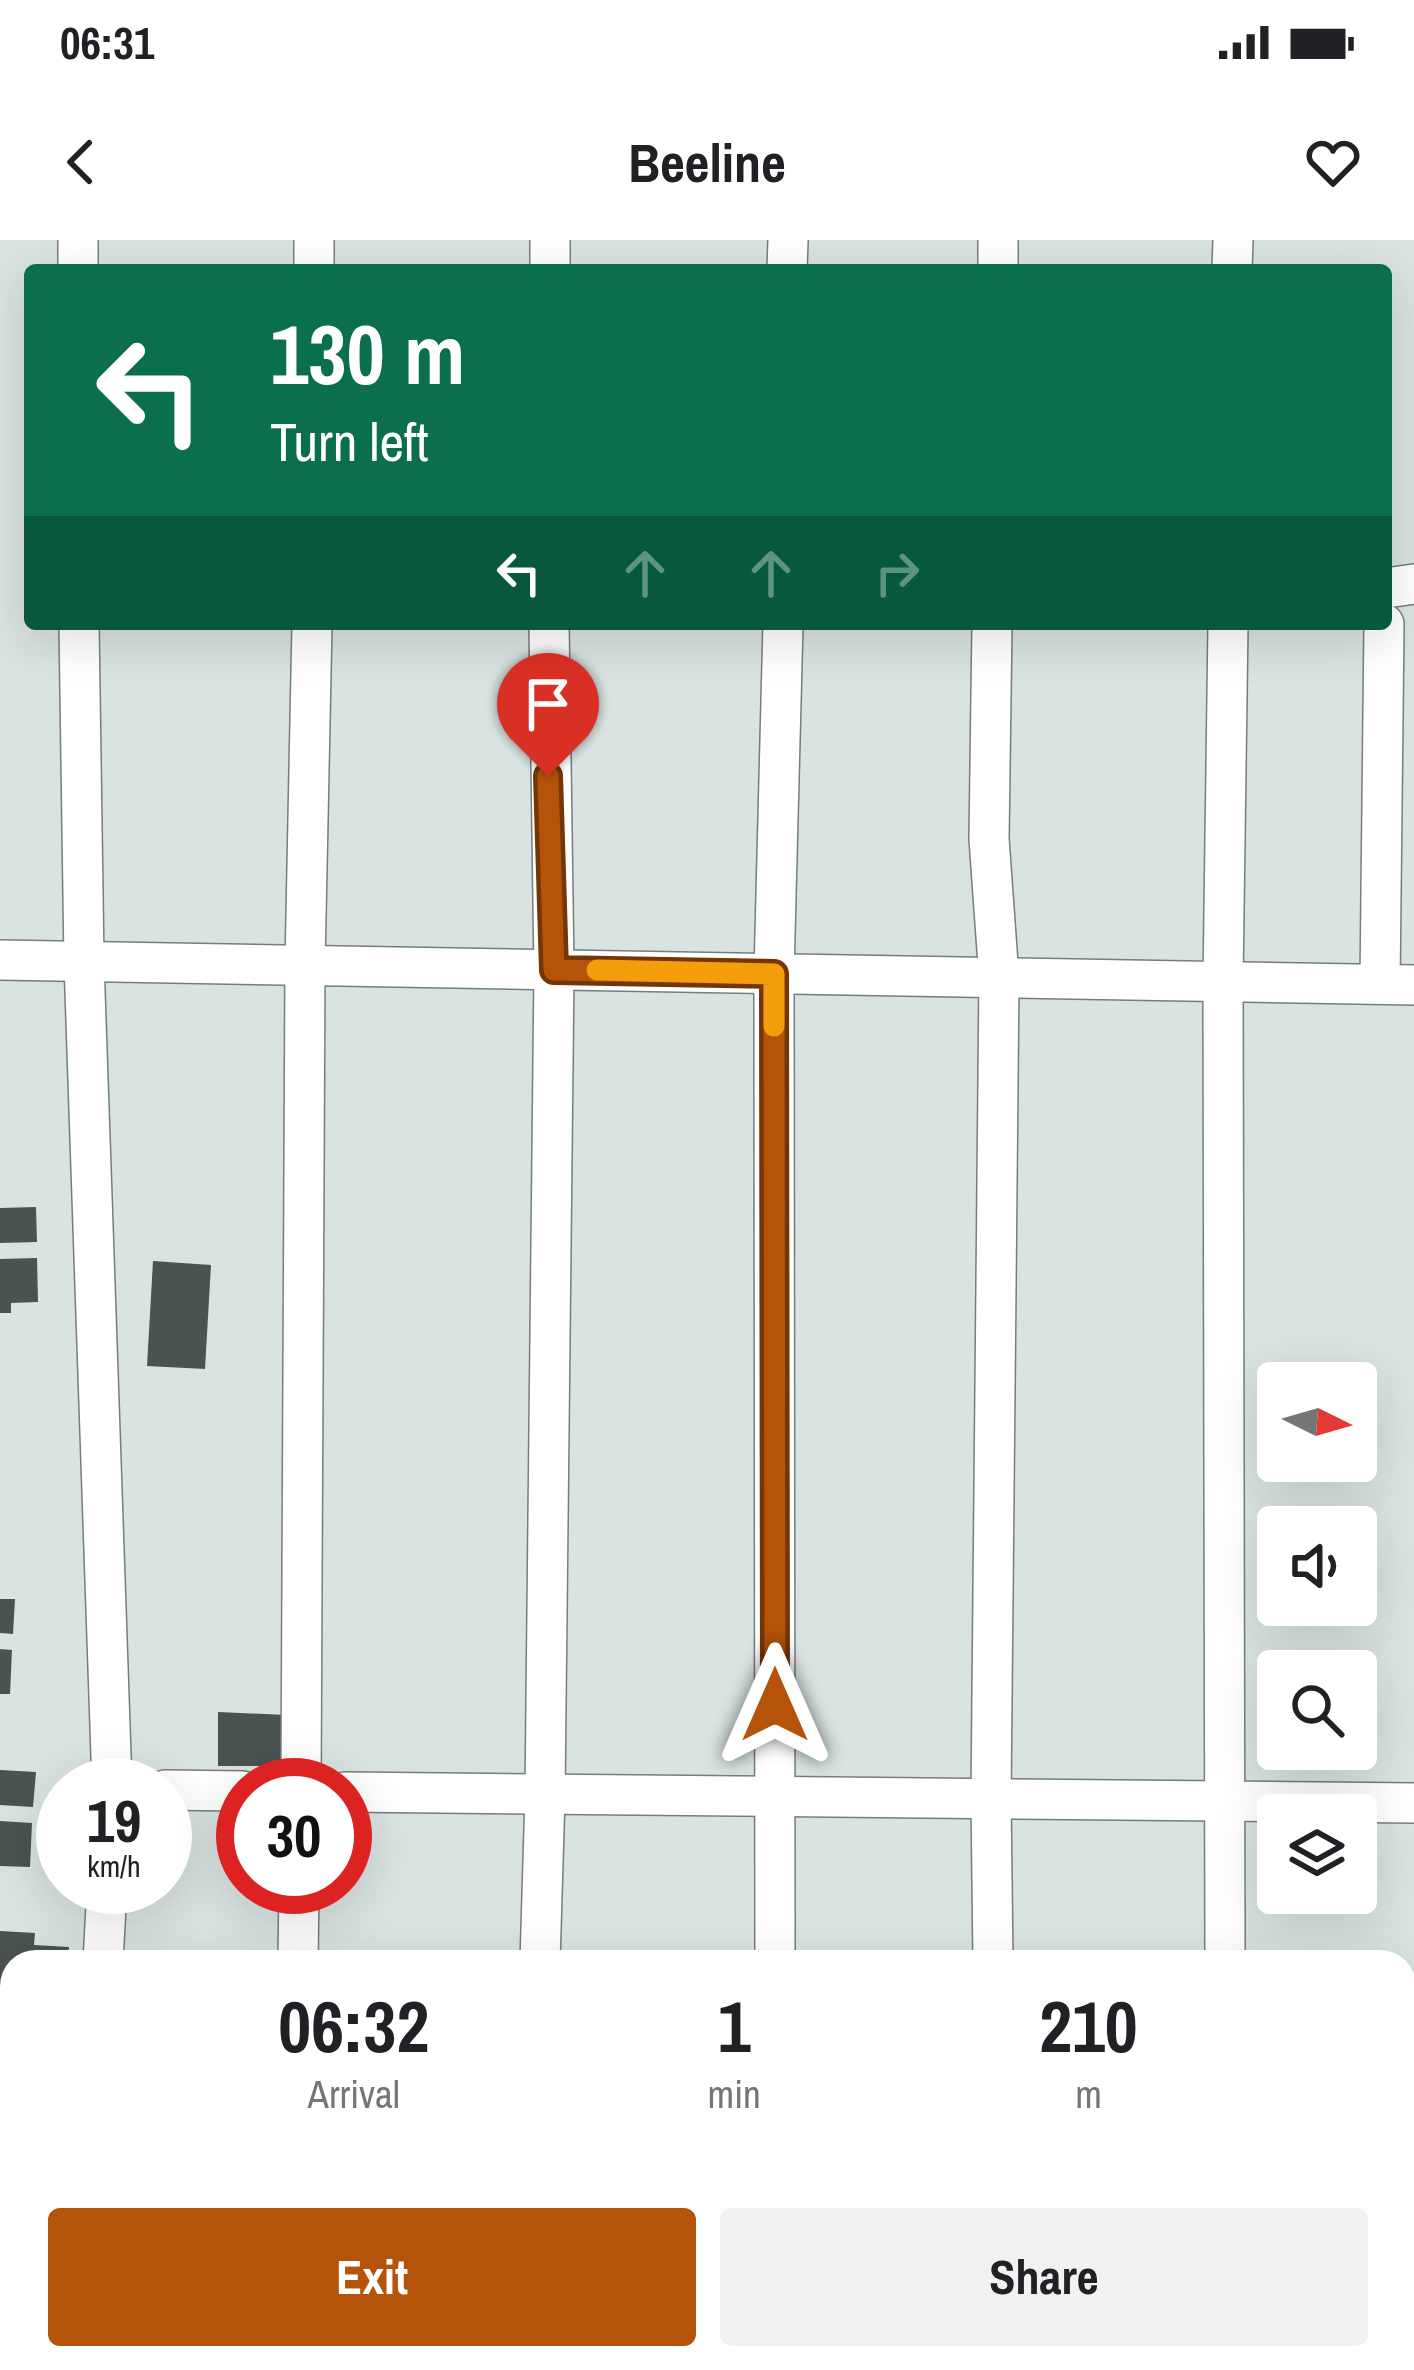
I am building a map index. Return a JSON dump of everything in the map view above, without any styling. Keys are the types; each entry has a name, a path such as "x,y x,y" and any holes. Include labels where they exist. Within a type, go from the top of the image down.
{"street":[{"path":"79,630 84,962 111,1758"},
{"path":"301,1758 305,965 312,630"},
{"path":"539,1950 554,970 549,630"},
{"path":"775,1950 774,974 783,630"},
{"path":"992,630 988,839 999,978 993,1950"},
{"path":"1225,1950 1223,982 1228,630"},
{"path":"0,960 1397,985 1384,630"},
{"path":"372,1792 1414,1803"},
{"path":"104,1950 106,1914"},
{"path":"298,1950 299,1914"}],"building":[{"path":"36,1207 37,1242 0,1243 0,1208"},
{"path":"37,1258 38,1302 11,1303 11,1313 0,1313 0,1259"},
{"path":"153,1261 211,1265 205,1369 147,1366"},
{"path":"0,1599 15,1599 13,1634 0,1633"},
{"path":"0,1649 12,1650 10,1694 0,1694"},
{"path":"218,1712 286,1715 287,1758 218,1758"},
{"path":"0,1770 36,1772 33,1807 0,1805"},
{"path":"0,1821 32,1823 30,1867 0,1866"},
{"path":"0,1931 35,1933 34,1945 69,1947 69,1950 0,1950"}],"slow traffic":[{"path":"597,970 774,974 774,1026"}],"route":[{"path":"548,776 554,970 774,974 775,1705"}]}
